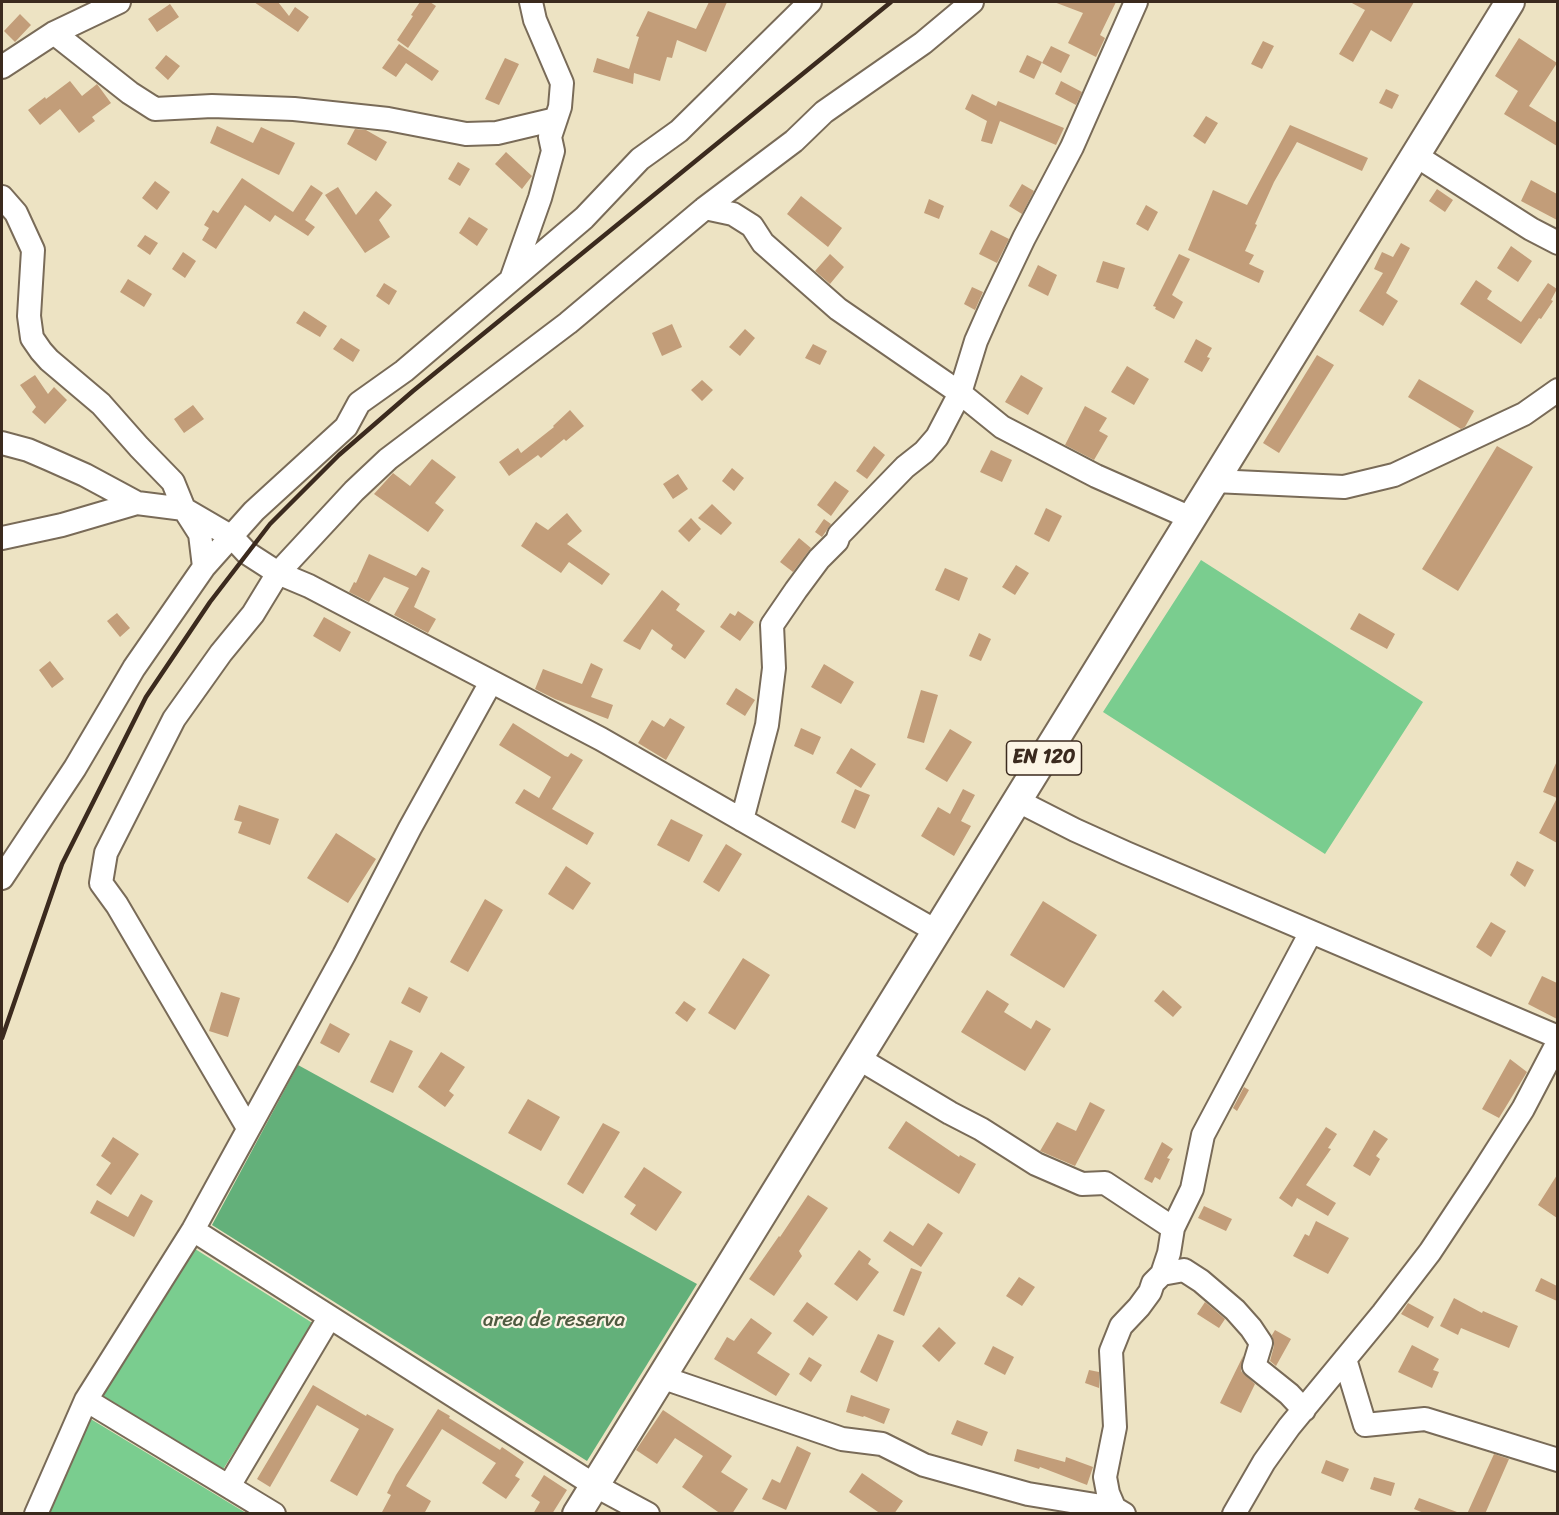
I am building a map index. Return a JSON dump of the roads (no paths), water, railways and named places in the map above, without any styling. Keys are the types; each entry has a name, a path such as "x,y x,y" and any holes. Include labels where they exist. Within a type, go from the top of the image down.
{"main road":[{"name":"EN 120","path":"577,1514 1510,2"}],"street":[{"path":"2,66 54,33 119,2"},
{"path":"512,278 540,198 553,151 550,137 560,107 562,83 535,20 531,2"},
{"path":"2,877 75,768 134,668 204,567 254,511 346,427 359,403 404,371 584,218 640,159 679,130 810,2"},
{"path":"248,1128 117,905 101,883 106,853 174,719 221,653 253,614 278,573 354,491 388,459 567,323 705,208 794,141 824,112 923,43 972,2"},
{"path":"742,820 767,725 774,668 772,625 819,559 837,541 839,535 937,437 960,393 976,341 992,305 1072,147 1136,2"},
{"path":"54,33 130,93 155,109 212,106 294,109 388,119 466,134 497,133 556,119"},
{"path":"1415,154 1531,229 1557,243"},
{"path":"2,197 16,213 33,250 29,316 32,338 50,360 102,404 173,482 184,509 200,534 204,567"},
{"path":"705,208 733,214 752,226 763,243 838,309 960,393 1002,427 1096,476 1191,518"},
{"path":"1214,482 1344,487 1394,475 1524,414 1557,390"},
{"path":"2,443 28,450 85,475 137,503 184,509 232,537 247,554 278,573 309,586 601,739 936,931"},
{"path":"2,538 62,525 137,503"},
{"path":"36,1514 86,1400 193,1230 491,682"},
{"path":"1018,801 1116,849 1557,1037"},
{"path":"1119,1512 1105,1477 1114,1427 1111,1351 1121,1326 1139,1307 1150,1292 1153,1283 1162,1274 1169,1253 1173,1228 1192,1189 1203,1135 1311,932"},
{"path":"1234,1514 1264,1462 1430,1252 1522,1108 1557,1042"},
{"path":"858,1058 991,1135 1036,1164 1082,1184 1105,1183 1173,1228"},
{"path":"193,1230 594,1485 648,1514"},
{"path":"1162,1274 1184,1270 1201,1281 1235,1310 1262,1343 1254,1366 1304,1410"},
{"path":"229,1486 329,1318"},
{"path":"1345,1359 1365,1425 1425,1419 1557,1460"},
{"path":"661,1377 842,1439 882,1444 924,1465 1028,1494 1119,1512"},
{"path":"86,1400 274,1514"}],"railway":[{"path":"2,1038 62,864 146,697 210,602 270,524 339,455 413,391 891,2"}],"park label":[{"name":"area de reserva","path":"554,1321"}]}
